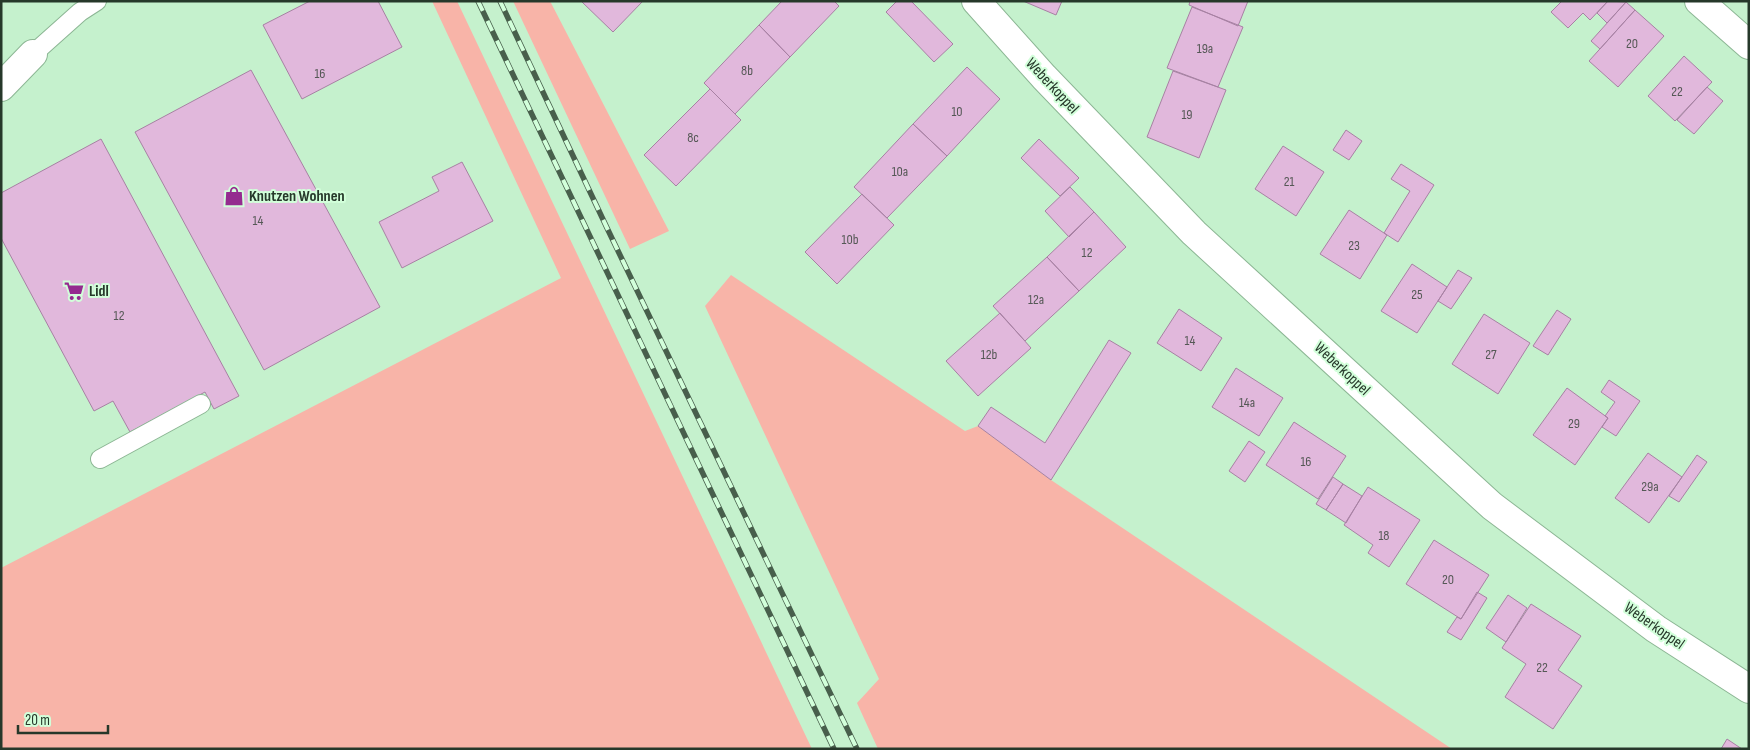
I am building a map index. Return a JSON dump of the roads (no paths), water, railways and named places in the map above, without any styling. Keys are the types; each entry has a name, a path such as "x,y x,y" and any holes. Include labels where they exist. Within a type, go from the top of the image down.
{"street":[{"name":"Weberkoppel","path":"976,1 1044,77 1194,233 1492,506 1656,629 1749,689"},
{"path":"1699,1 1749,45"},
{"path":"1,87 33,54"}],"lane":[{"path":"33,54 80,12 97,1"},
{"path":"100,459 201,404"}],"railway":[{"path":"478,1 834,749"},
{"path":"500,1 857,749"}],"place":[{"name":"Knutzen Wohnen","path":"234,196"},
{"name":"Lidl","path":"74,291"}]}
